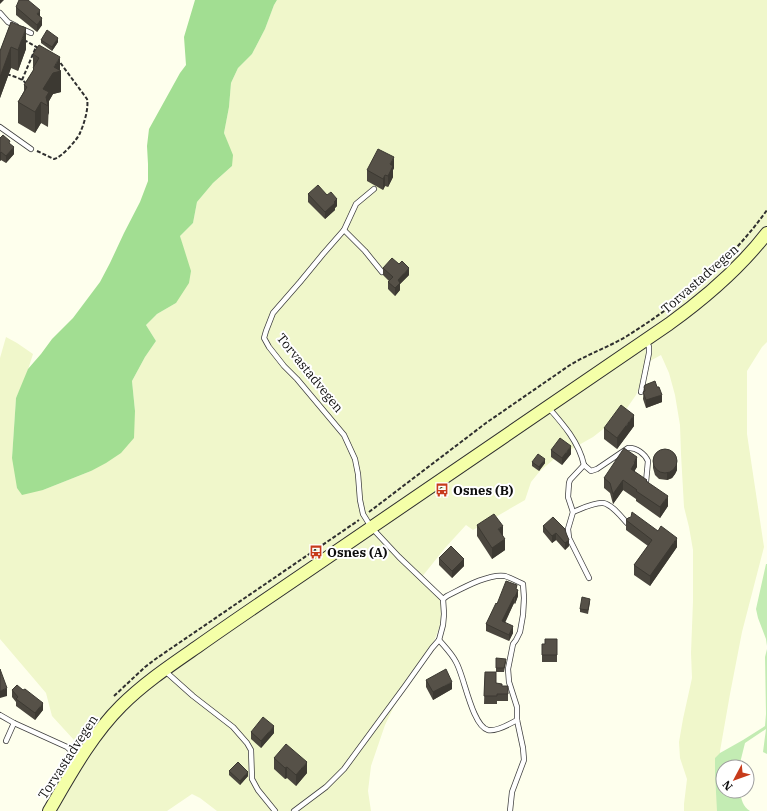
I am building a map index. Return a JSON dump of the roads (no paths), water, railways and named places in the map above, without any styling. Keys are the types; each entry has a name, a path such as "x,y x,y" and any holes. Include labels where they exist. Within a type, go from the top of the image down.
{"main road":[{"name":"Torvastadvegen","path":"48,811 94,738 116,712 134,694 164,670 687,311 719,284 751,253 767,233"}],"lane":[{"path":"0,13 8,22 31,33"},
{"path":"0,127 31,148"},
{"name":"Torvastadvegen","path":"374,188 356,204 344,230 273,313 264,338 284,366 344,435 355,459 360,500 364,516 371,527 399,558 443,599"},
{"path":"344,230 365,250 382,272"},
{"path":"641,392 649,353 649,347 646,340"},
{"path":"548,406 579,448 584,465 591,471 597,469 628,448 634,448 647,458 646,482"},
{"path":"584,465 569,483 568,497 573,512 568,529 570,538 589,578"},
{"path":"573,512 594,504 603,503 610,506 628,524"},
{"path":"294,811 326,787 344,769 439,640 443,625 443,599 480,580 503,576 523,584 524,598 520,632 513,644 508,669 509,682 517,707 517,720 524,760 512,792 510,811"},
{"path":"439,640 456,662 462,675 466,693 476,717 483,727 489,730 500,728 517,720"},
{"path":"164,670 193,696 233,727 247,743 251,750 252,779 258,790 275,811"},
{"path":"0,716 67,747 80,759"},
{"path":"6,741 14,723"}],"place":[{"name":"Osnes (B)","path":"442,490"},
{"name":"Osnes (A)","path":"316,552"}]}
